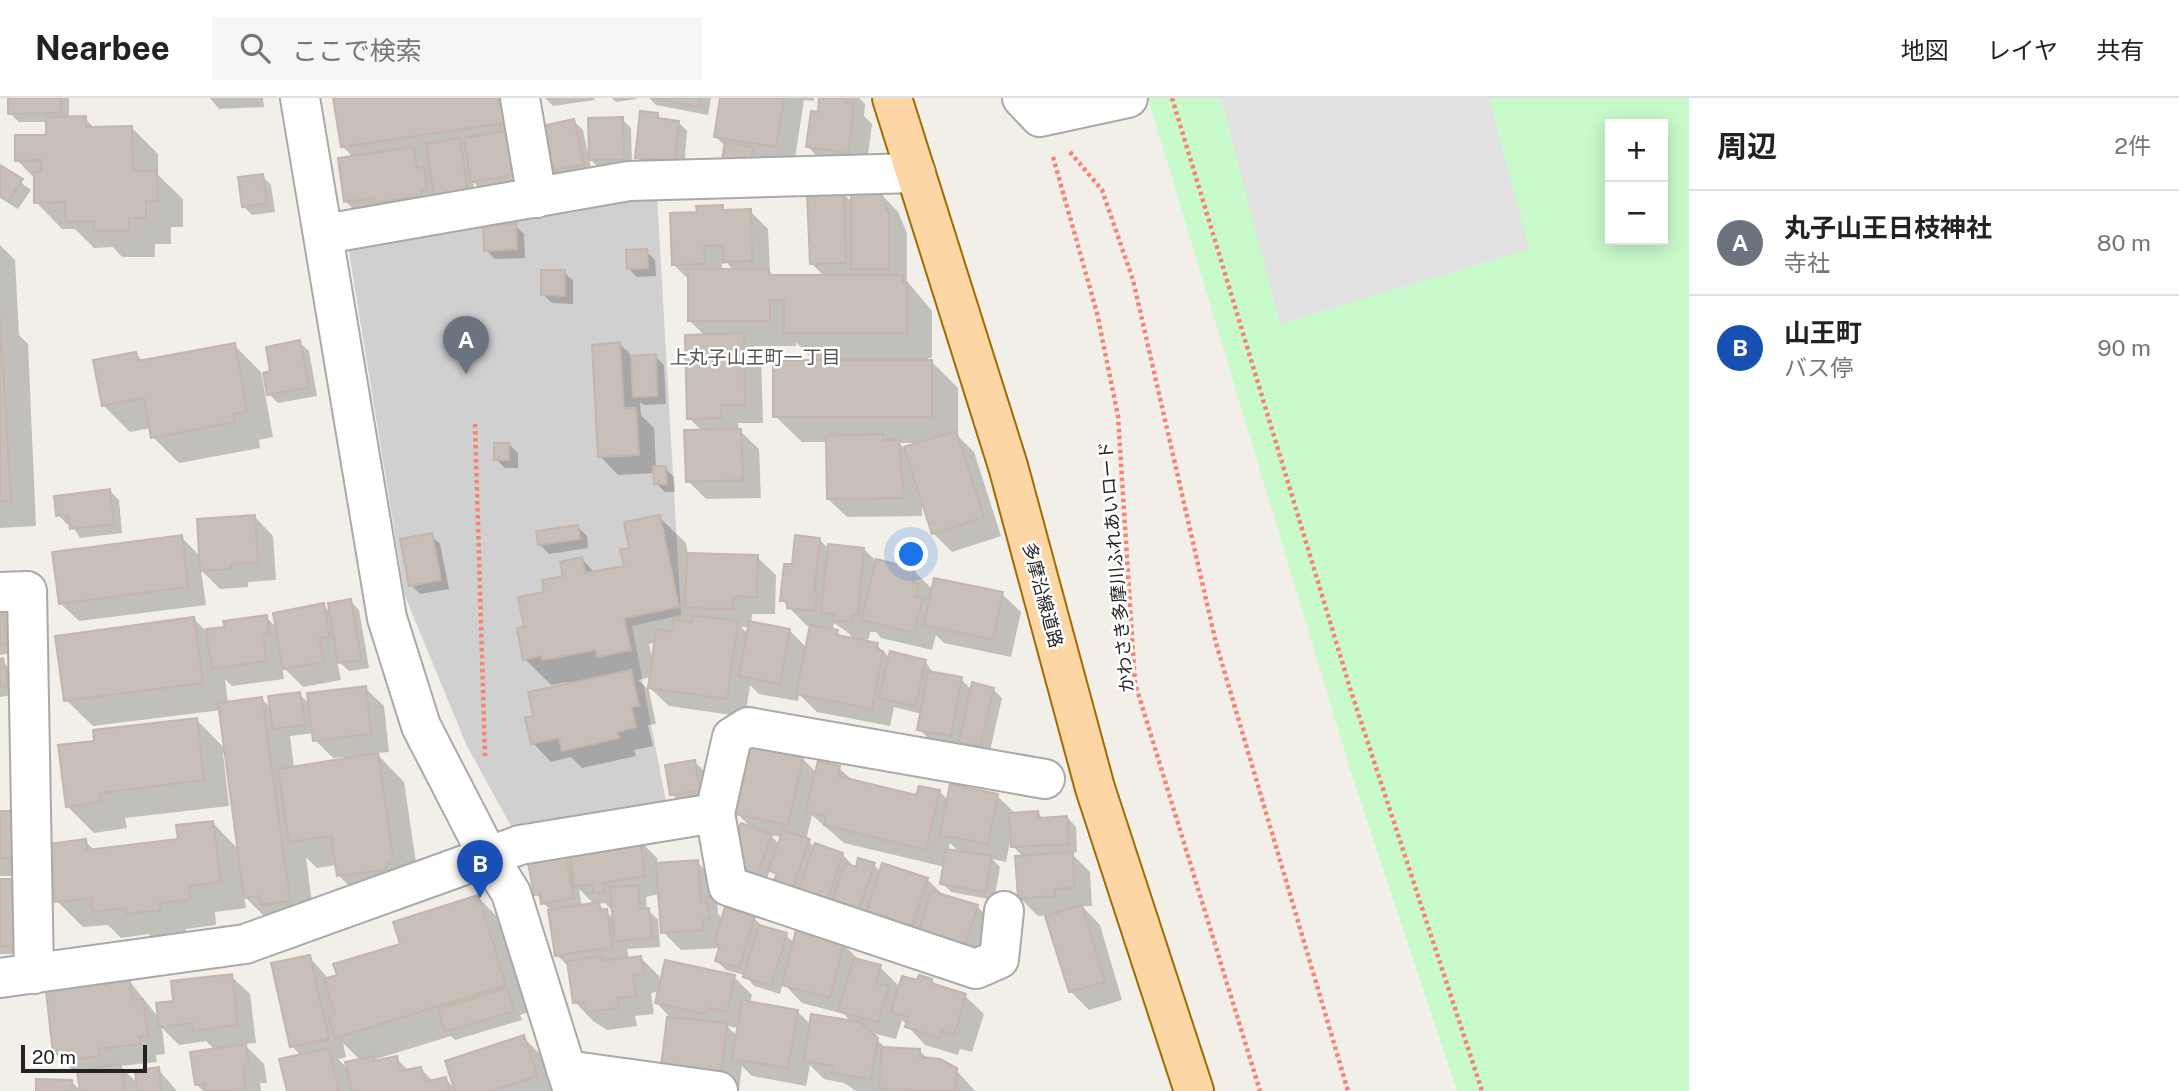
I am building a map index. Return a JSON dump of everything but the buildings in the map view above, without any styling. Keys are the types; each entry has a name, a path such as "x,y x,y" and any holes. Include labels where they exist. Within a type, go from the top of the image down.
{"main road":[{"name":"多摩沿線道路","path":"892,98 1008,466 1095,788 1194,1091"}],"street":[{"path":"300,98 325,234 387,618 421,726 488,856 511,893 570,1081 718,1091"},
{"path":"520,98 537,198"},
{"path":"1031,108 1128,98"},
{"path":"325,234 629,181 916,173"},
{"path":"0,592 27,591 17,976 245,944 520,845 715,813"},
{"path":"1004,911 999,959 976,969 728,886 715,813 732,737 748,727 1045,779"}],"path":[{"path":"1172,98 1350,688 1482,1091"},
{"name":"かわさき多摩川ふれあいロード","path":"1031,108 1071,210 1097,313 1118,416 1135,683 1260,1091"},
{"path":"1031,108 1102,190 1133,280 1216,643 1348,1091"},
{"path":"475,424 485,758"}],"shaded area":[{"path":"1221,98 1489,98 1529,249 1280,324"},
{"path":"657,195 681,615 632,626 667,807 517,837 466,744 405,596 347,240"}],"green space":[{"path":"1148,98 1689,98 1689,1091 1457,1091 1350,769"}],"place":[{"name":"丸子山王日枝神社","path":"466,374"},
{"name":"山王町","path":"480,898"}],"district":[{"name":"上丸子山王町一丁目","path":"755,357"}]}
